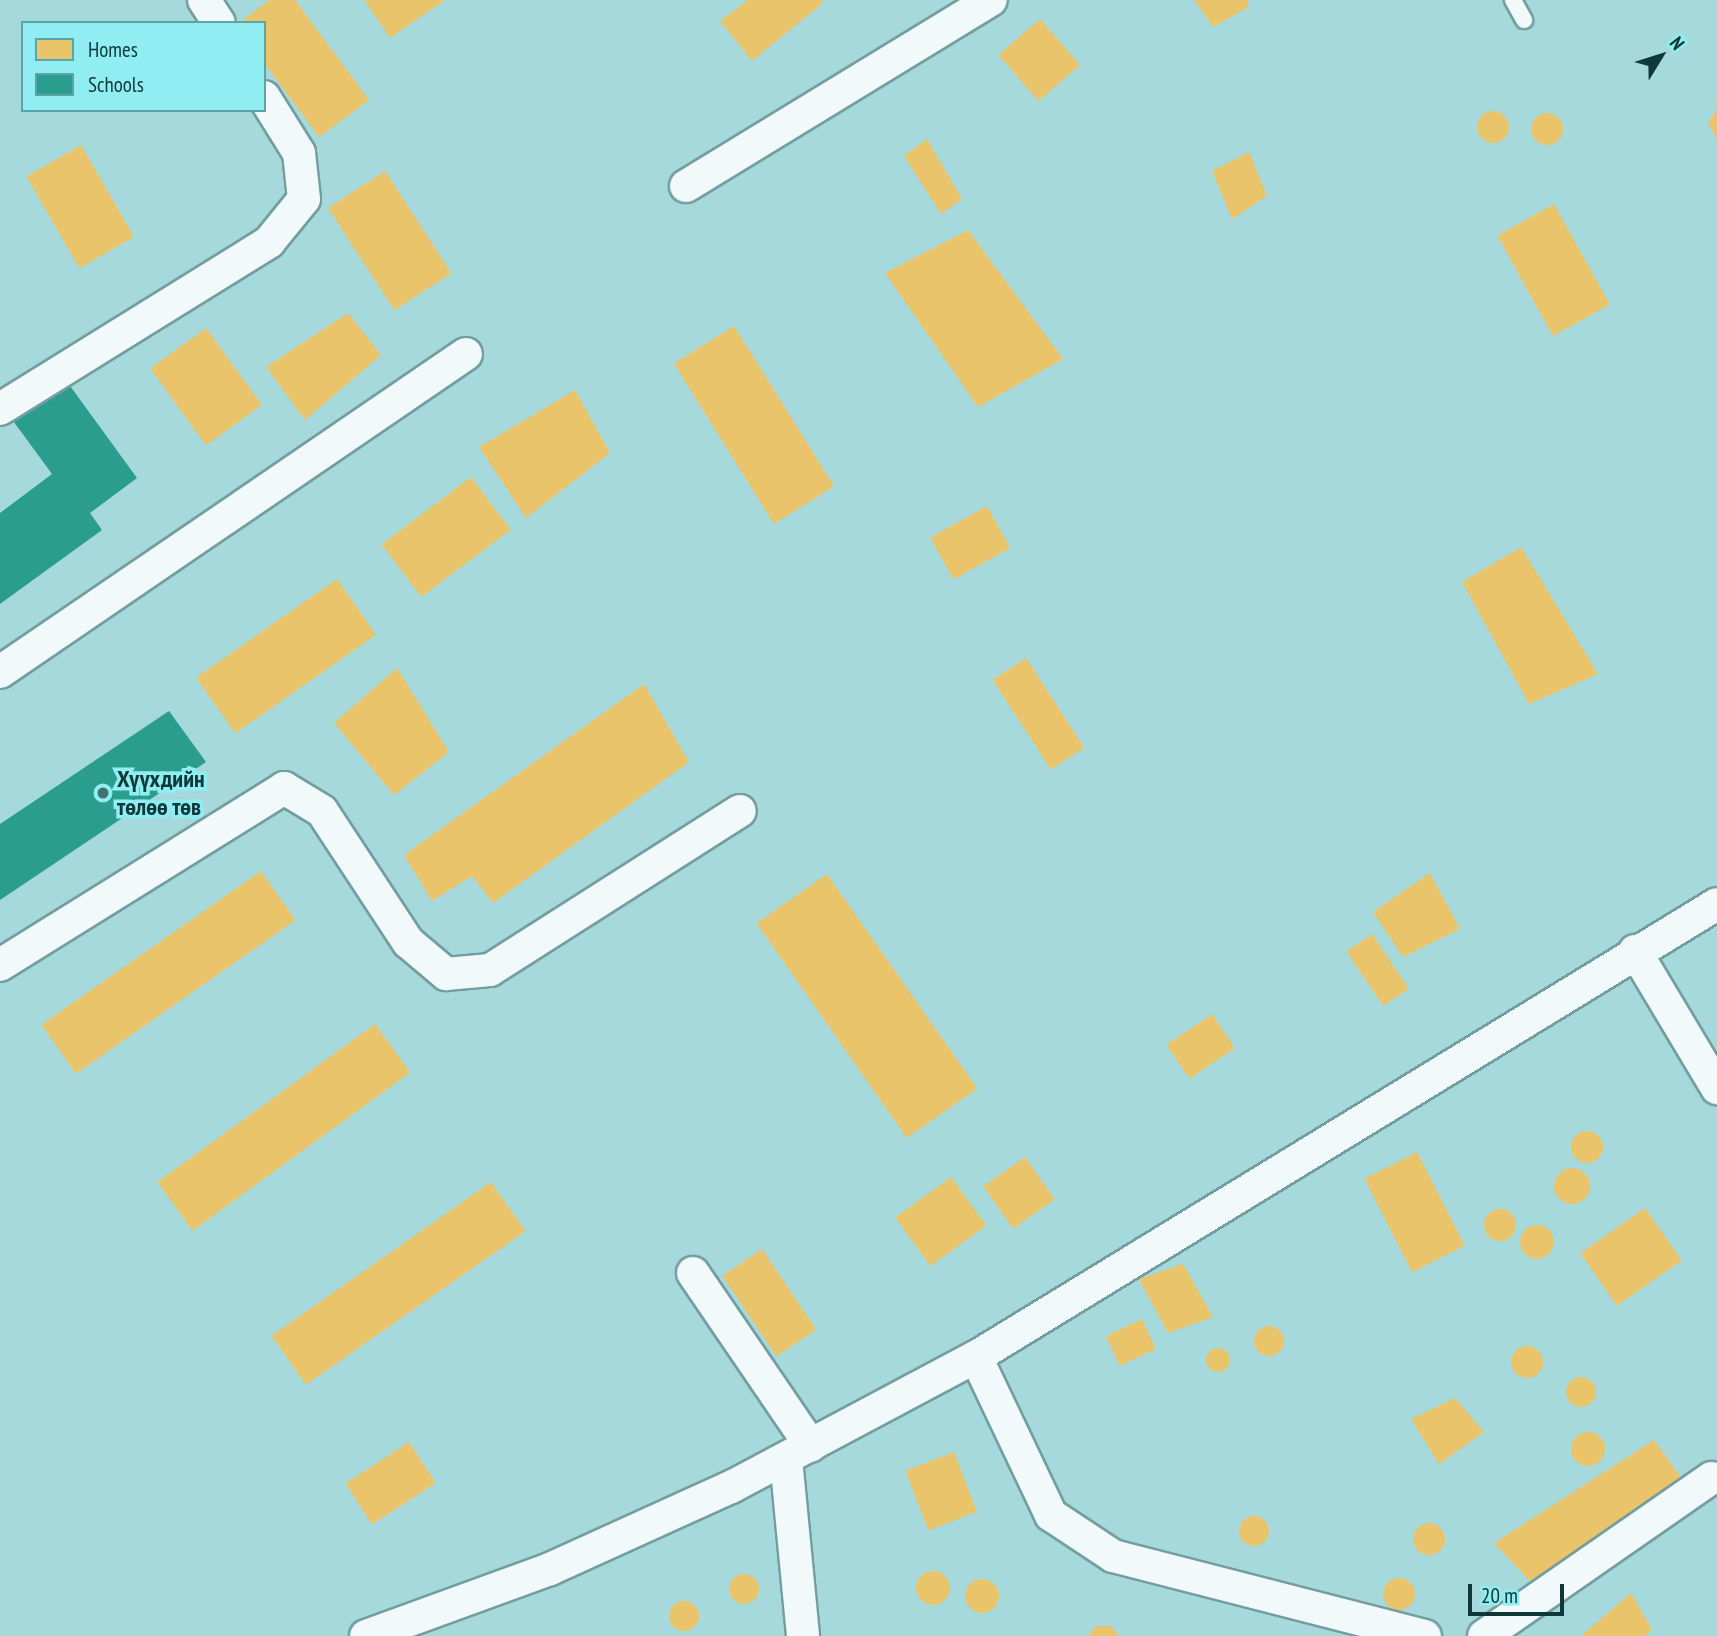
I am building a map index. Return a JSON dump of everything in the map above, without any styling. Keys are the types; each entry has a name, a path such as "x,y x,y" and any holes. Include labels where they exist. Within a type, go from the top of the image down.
{"street":[{"path":"204,0 218,21"},
{"path":"686,186 991,0"},
{"path":"0,409 269,242 304,199 299,153 266,99"},
{"path":"0,672 466,354"},
{"path":"0,965 284,788 322,811 408,942 446,974 490,970 740,811"},
{"path":"366,1636 550,1569 799,1453 976,1357 1635,951 1717,904"},
{"path":"1635,951 1717,1088"},
{"path":"693,1273 799,1453 803,1636"},
{"path":"976,1357 1051,1515 1113,1556 1426,1636"},
{"path":"1484,1636 1711,1478"}],"lane":[{"path":"1513,0 1524,20"}],"building: Homes":[{"path":"269,0 295,0 369,100 319,137 266,66 266,21 242,21"},
{"path":"364,0 445,0 390,38"},
{"path":"748,0 820,0 823,3 752,61 720,21"},
{"path":"1194,0 1247,0 1249,7 1213,27"},
{"path":"1040,19 1080,65 1039,101 998,55"},
{"path":"1717,109 1717,139 1708,123"},
{"path":"1493,111 1504,116 1509,127 1504,138 1493,143 1482,138 1477,127 1482,116"},
{"path":"1547,113 1558,118 1563,129 1558,140 1547,145 1536,140 1531,129 1536,118"},
{"path":"927,139 962,199 941,214 904,156"},
{"path":"81,145 134,237 79,268 26,176"},
{"path":"1249,152 1267,196 1232,219 1212,171"},
{"path":"385,171 451,273 394,310 328,208"},
{"path":"1554,204 1610,305 1553,336 1497,236"},
{"path":"968,230 1063,359 978,407 885,273"},
{"path":"348,313 381,355 305,420 266,367"},
{"path":"734,326 834,486 774,524 674,364"},
{"path":"206,328 262,405 206,445 150,369"},
{"path":"575,390 610,453 526,518 479,447"},
{"path":"471,477 511,530 421,597 382,544"},
{"path":"987,506 1010,548 953,579 930,538"},
{"path":"1521,547 1598,674 1529,704 1462,582"},
{"path":"337,579 376,635 235,733 196,678"},
{"path":"1026,658 1084,748 1051,770 992,680"},
{"path":"397,668 449,752 394,795 334,723"},
{"path":"644,684 689,762 493,903 472,876 432,901 404,855"},
{"path":"261,871 295,920 76,1074 41,1025"},
{"path":"1430,873 1460,929 1403,957 1373,912"},
{"path":"827,874 977,1089 907,1138 757,923"},
{"path":"1372,934 1409,989 1383,1006 1346,951"},
{"path":"1212,1014 1235,1048 1189,1079 1166,1045"},
{"path":"375,1024 410,1073 193,1231 157,1182"},
{"path":"1587,1131 1598,1136 1603,1147 1598,1158 1587,1163 1576,1158 1571,1147 1576,1136"},
{"path":"1417,1152 1465,1246 1412,1272 1364,1179"},
{"path":"1025,1157 1055,1200 1013,1229 983,1186"},
{"path":"1572,1168 1584,1174 1590,1186 1584,1198 1572,1204 1560,1198 1554,1186 1560,1174"},
{"path":"951,1177 986,1226 930,1266 895,1218"},
{"path":"491,1182 525,1231 306,1385 271,1336"},
{"path":"1645,1208 1682,1260 1617,1306 1580,1253"},
{"path":"1500,1209 1511,1214 1516,1225 1511,1236 1500,1241 1489,1236 1484,1225 1489,1214"},
{"path":"1537,1225 1549,1230 1554,1242 1549,1254 1537,1259 1525,1254 1520,1242 1525,1230"},
{"path":"762,1249 816,1329 776,1356 722,1276"},
{"path":"1183,1264 1213,1317 1168,1333 1139,1279"},
{"path":"1142,1319 1156,1349 1120,1366 1106,1336"},
{"path":"1269,1326 1280,1330 1284,1341 1280,1352 1269,1356 1258,1352 1254,1341 1258,1330"},
{"path":"1527,1346 1538,1351 1543,1362 1538,1373 1527,1378 1516,1373 1511,1362 1516,1351"},
{"path":"1218,1348 1227,1351 1230,1360 1227,1369 1218,1372 1209,1369 1206,1360 1209,1351"},
{"path":"1581,1377 1592,1381 1596,1392 1592,1403 1581,1407 1570,1403 1566,1392 1570,1381"},
{"path":"1455,1398 1484,1432 1439,1464 1411,1419"},
{"path":"1588,1432 1600,1437 1605,1449 1600,1461 1588,1466 1576,1461 1571,1449 1576,1437"},
{"path":"1654,1440 1687,1486 1541,1593 1494,1543"},
{"path":"409,1442 436,1483 372,1524 345,1483"},
{"path":"954,1452 977,1512 928,1530 905,1471"},
{"path":"1254,1516 1265,1520 1269,1531 1265,1542 1254,1546 1243,1542 1239,1531 1243,1520"},
{"path":"1429,1523 1440,1528 1445,1539 1440,1550 1429,1555 1418,1550 1413,1539 1418,1528"},
{"path":"933,1571 945,1576 950,1588 945,1600 933,1605 921,1600 916,1588 921,1576"},
{"path":"744,1574 755,1578 759,1589 755,1600 744,1604 733,1600 729,1589 733,1578"},
{"path":"1399,1578 1410,1583 1415,1594 1410,1605 1399,1610 1388,1605 1383,1594 1388,1583"},
{"path":"982,1579 994,1584 999,1596 994,1608 982,1613 970,1608 965,1596 970,1584"},
{"path":"1631,1593 1652,1630 1645,1636 1581,1636"},
{"path":"684,1601 695,1605 699,1616 695,1627 684,1631 673,1627 669,1616 673,1605"},
{"path":"1096,1626 1111,1626 1119,1636 1088,1636"}],"building: Schools":[{"path":"65,379 137,478 90,513 102,530 0,604 0,513 52,474 11,418"},
{"name":"Хүүхдийн төлөө төв","path":"169,711 206,762 0,900 0,824"}],"place":[{"name":"Хүүхдийн төлөө төв","path":"103,793"}]}
